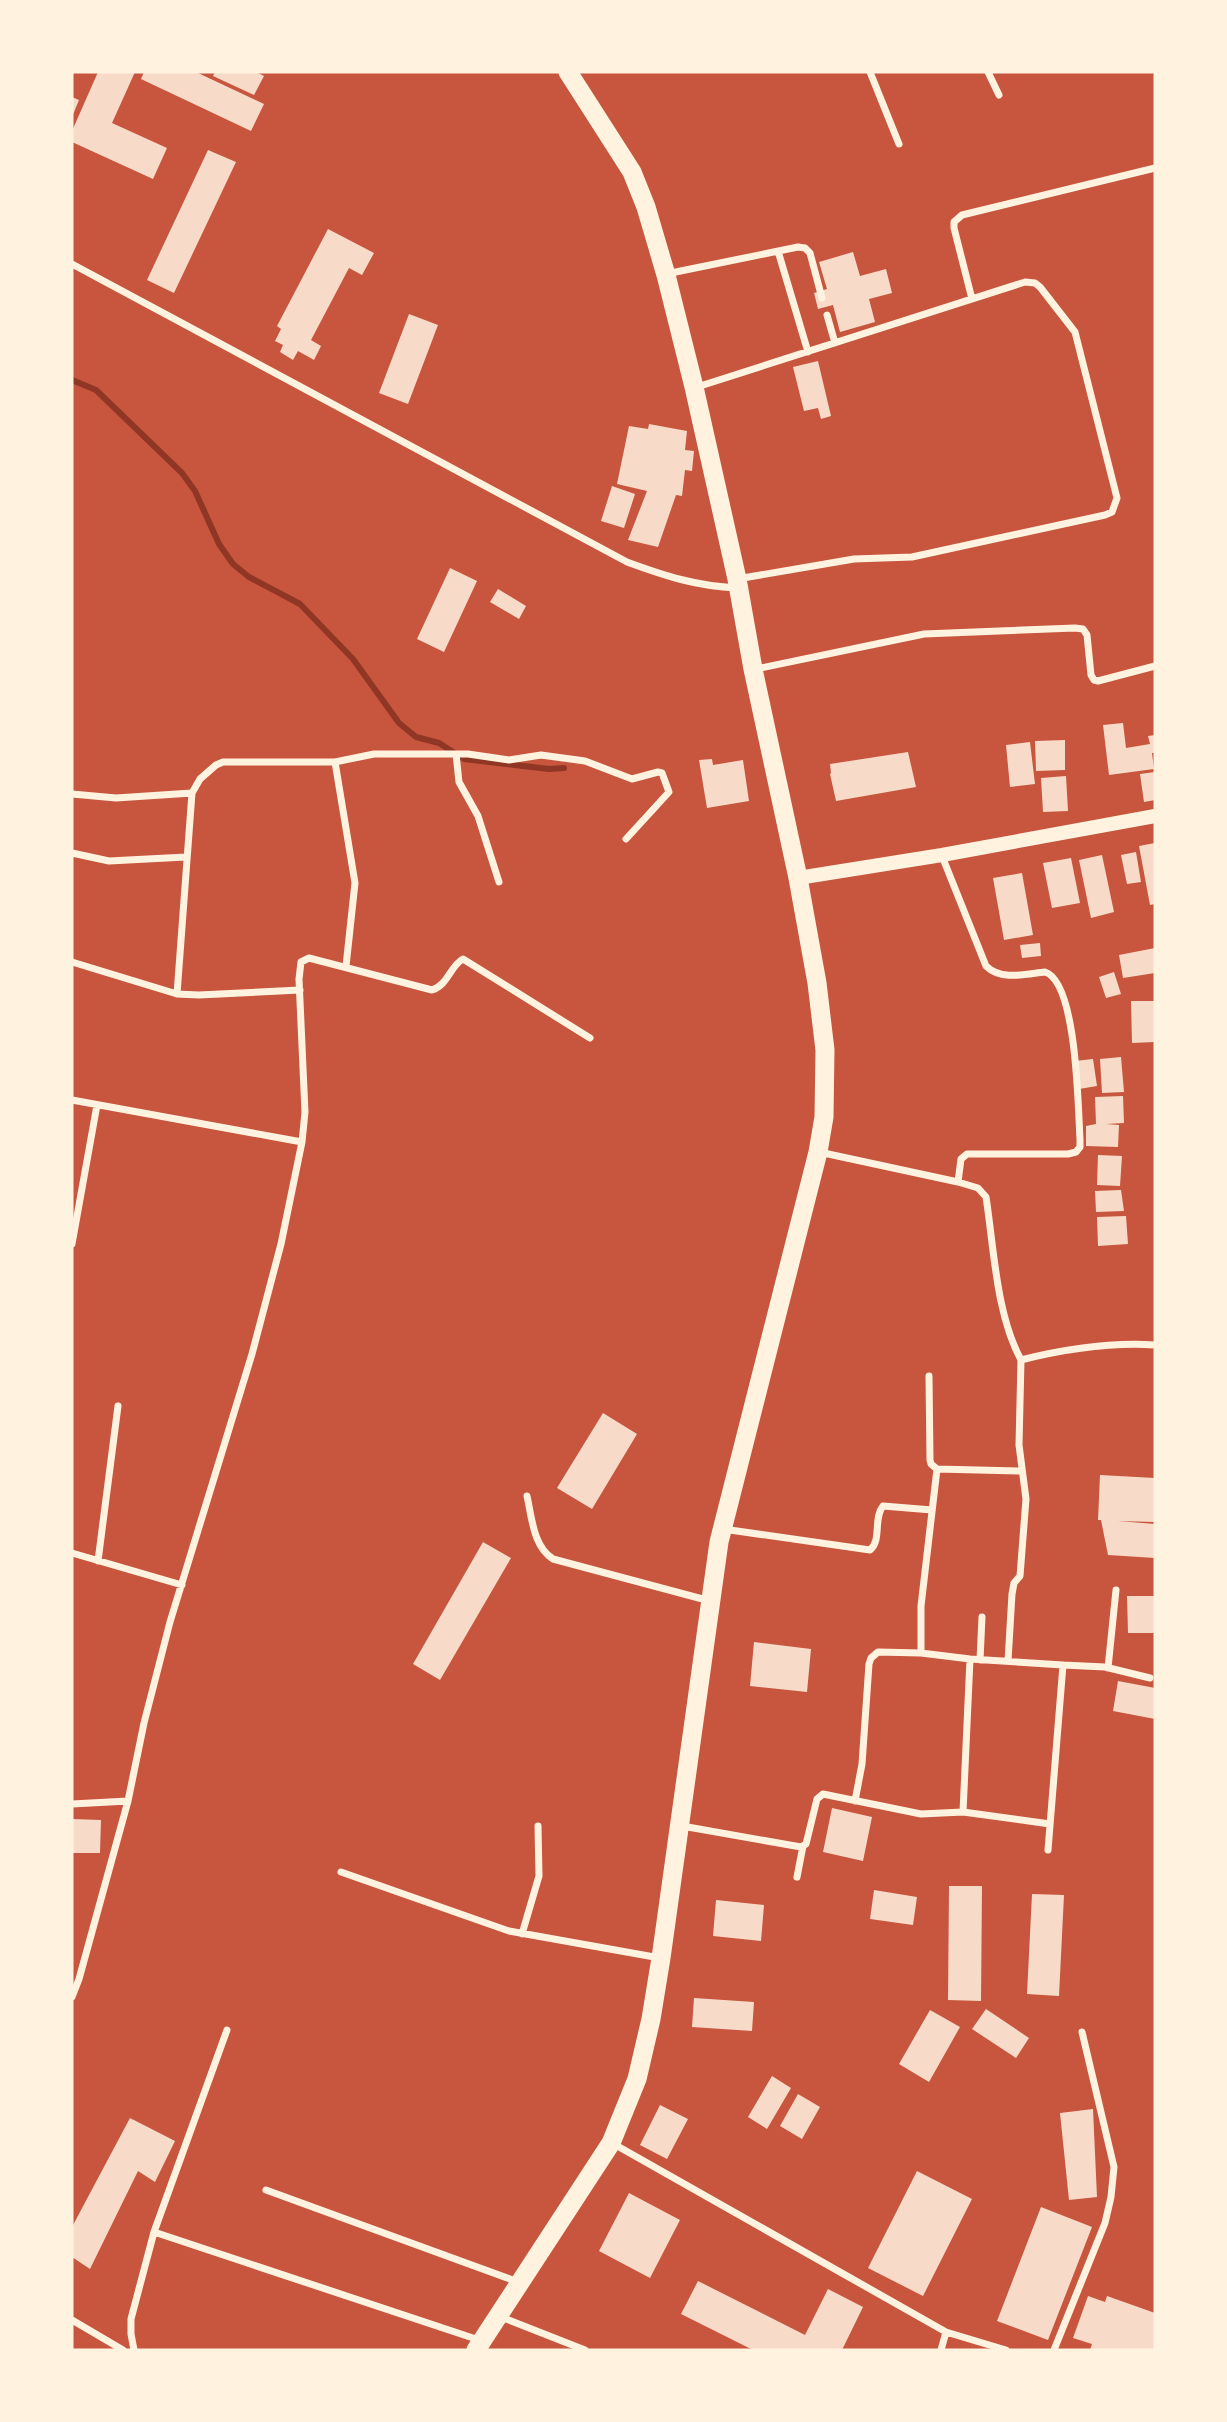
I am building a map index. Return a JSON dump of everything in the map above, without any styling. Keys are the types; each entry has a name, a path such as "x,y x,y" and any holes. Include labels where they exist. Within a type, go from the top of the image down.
{"highway":[{"path":"478,2345 569,2211 611,2143 637,2079 661,1958 710,1601 723,1529 818,1152 825,1106 825,1049 817,983 798,877 694,387 646,207 632,172 572,73"}],"main road":[{"path":"798,877 942,855 1155,816"}],"street":[{"path":"870,72 899,144"},
{"path":"988,72 999,95"},
{"path":"972,299 954,228 954,222 962,215 1155,168"},
{"path":"666,275 799,247 810,253 822,298"},
{"path":"778,251 808,352"},
{"path":"72,264 626,562 705,587 737,584 854,559 912,557 1112,512 1117,498 1075,332 1034,283 1025,282 694,387"},
{"path":"827,315 835,343"},
{"path":"753,670 925,634 1075,628 1083,629 1087,635 1091,675 1094,680 1155,666"},
{"path":"177,993 192,793 200,779 223,762 335,762 374,754 456,754 509,760 535,755 585,761 632,779 662,773 669,792 626,839"},
{"path":"456,754 459,782 478,816 499,882"},
{"path":"335,762 355,883 346,967"},
{"path":"72,794 116,798 192,793"},
{"path":"72,853 109,860 186,857"},
{"path":"942,855 986,966 993,973 1003,976 1045,972 1052,974 1059,984 1069,1015 1080,1139 1080,1147 1076,1152 1068,1154 967,1154 961,1159 958,1182"},
{"path":"72,1997 75,1977 128,1801 144,1723 182,1585 281,1244 303,1142 301,962 304,959 346,967 432,990 442,985 458,961 463,958 590,1038"},
{"path":"72,962 177,993 199,995 300,990"},
{"path":"72,1100 303,1142"},
{"path":"72,1244 97,1105"},
{"path":"818,1152 958,1182 978,1188 986,1197 1004,1313 1021,1360 1018,1445 1026,1499 1020,1576 1014,1583 1012,1594 1008,1661"},
{"path":"1021,1360 1077,1348 1130,1343 1155,1345"},
{"path":"929,1376 931,1464 937,1469 1021,1471"},
{"path":"98,1561 118,1406"},
{"path":"921,1653 921,1606 937,1469"},
{"path":"527,1496 538,1545 553,1559 710,1601"},
{"path":"723,1529 870,1550 875,1544 879,1511 883,1506 932,1510"},
{"path":"72,1553 182,1585"},
{"path":"1108,1668 1116,1590"},
{"path":"980,1660 982,1617"},
{"path":"855,1801 862,1764 871,1658 878,1652 1108,1668 1150,1678"},
{"path":"963,1812 970,1659"},
{"path":"1048,1850 1063,1665"},
{"path":"797,1877 803,1846 823,1794 921,1814 963,1812 1050,1824"},
{"path":"72,1804 128,1801"},
{"path":"678,1825 803,1846"},
{"path":"522,1934 539,1876 538,1826"},
{"path":"341,1872 522,1934 661,1958"},
{"path":"134,2350 131,2319 154,2232 227,2031"},
{"path":"1054,2350 1105,2223 1114,2167 1082,2032"},
{"path":"611,2143 946,2332 1006,2350"},
{"path":"266,2190 519,2283"},
{"path":"154,2232 478,2345"},
{"path":"497,2315 585,2350"},
{"path":"72,2320 123,2350"},
{"path":"941,2350 946,2332"}],"building":[{"path":"98,72 135,72 112,123 167,148 153,179 72,142 72,131"},
{"path":"144,72 196,72 264,104 251,131 141,79"},
{"path":"215,72 256,72 264,76 254,95 213,76"},
{"path":"72,97 79,100 72,117"},
{"path":"208,150 236,162 174,293 147,280"},
{"path":"328,229 374,253 362,275 349,268 311,340 321,346 314,360 298,351 293,360 280,352 283,345 275,341 281,329 277,326"},
{"path":"853,252 860,276 886,269 892,293 869,299 875,322 840,332 833,305 818,309 814,293 827,289 819,262"},
{"path":"409,314 438,325 408,404 379,393"},
{"path":"818,361 831,416 821,419 818,408 804,411 793,367"},
{"path":"649,424 687,431 685,450 694,451 692,471 685,470 682,496 676,495 658,547 628,540 647,491 617,484 629,426 648,429"},
{"path":"612,486 635,494 624,528 601,521"},
{"path":"450,568 477,581 444,652 417,639"},
{"path":"498,589 526,606 519,619 490,602"},
{"path":"1123,723 1126,748 1150,744 1148,736 1155,735 1155,753 1152,753 1154,769 1109,775 1103,725"},
{"path":"1065,740 1065,770 1036,771 1035,741"},
{"path":"1030,742 1035,784 1010,787 1006,745"},
{"path":"908,752 916,787 836,801 830,764"},
{"path":"712,759 713,765 743,760 749,801 707,808 699,760"},
{"path":"1155,772 1155,800 1144,802 1140,774"},
{"path":"1066,776 1068,811 1043,812 1041,778"},
{"path":"1155,843 1155,904 1150,905 1139,846"},
{"path":"1136,852 1141,882 1127,884 1121,855"},
{"path":"1102,855 1114,912 1091,918 1079,860"},
{"path":"1071,858 1080,903 1052,908 1043,863"},
{"path":"1022,873 1033,935 1004,940 993,878"},
{"path":"1040,943 1041,956 1022,958 1020,945"},
{"path":"1155,948 1155,973 1123,978 1119,955"},
{"path":"1114,972 1121,994 1106,998 1099,977"},
{"path":"1131,1001 1155,1001 1155,1042 1132,1043"},
{"path":"1121,1057 1124,1092 1102,1093 1100,1059"},
{"path":"1093,1059 1097,1086 1079,1089 1075,1061"},
{"path":"1123,1096 1124,1123 1106,1124 1119,1125 1118,1147 1086,1146 1086,1126 1096,1124 1095,1097"},
{"path":"1098,1155 1122,1156 1120,1186 1097,1185"},
{"path":"1121,1190 1124,1211 1096,1212 1095,1191"},
{"path":"1126,1216 1128,1244 1098,1246 1097,1217"},
{"path":"603,1413 637,1434 592,1509 557,1488"},
{"path":"1100,1475 1155,1478 1155,1522 1118,1521 1155,1524 1155,1558 1108,1555 1101,1520 1098,1520"},
{"path":"483,1542 511,1558 440,1680 413,1664"},
{"path":"1127,1596 1155,1596 1155,1633 1128,1633"},
{"path":"754,1642 811,1649 807,1692 750,1686"},
{"path":"1118,1681 1155,1688 1155,1719 1113,1711"},
{"path":"832,1808 872,1817 863,1861 823,1852"},
{"path":"72,1819 101,1820 100,1853 72,1853"},
{"path":"949,1886 982,1886 981,2001 948,2000"},
{"path":"874,1890 917,1897 913,1925 870,1919"},
{"path":"1032,1894 1064,1895 1059,1996 1027,1994"},
{"path":"716,1900 764,1905 761,1941 713,1936"},
{"path":"694,1998 754,2002 752,2031 692,2027"},
{"path":"986,2009 1029,2038 1016,2058 972,2029"},
{"path":"930,2010 960,2027 929,2082 899,2064"},
{"path":"772,2076 791,2088 767,2129 748,2117"},
{"path":"798,2094 820,2107 802,2139 780,2126"},
{"path":"660,2105 688,2119 667,2159 640,2145"},
{"path":"1093,2109 1097,2197 1069,2200 1060,2113"},
{"path":"130,2118 175,2141 155,2182 138,2171 90,2269 72,2257 72,2227"},
{"path":"917,2171 972,2199 923,2296 868,2268"},
{"path":"629,2193 680,2220 650,2278 599,2251"},
{"path":"1041,2207 1092,2227 1048,2340 997,2321"},
{"path":"698,2281 805,2335 828,2289 863,2307 842,2350 753,2350 681,2314"},
{"path":"1088,2296 1105,2302 1107,2296 1155,2313 1155,2350 1090,2350 1092,2344 1073,2338"}],"waterway":[{"path":"72,380 96,390 182,473 195,491 219,544 233,564 249,577 300,604 353,659 399,723 416,737 439,743 464,759 549,769 564,768"}]}
